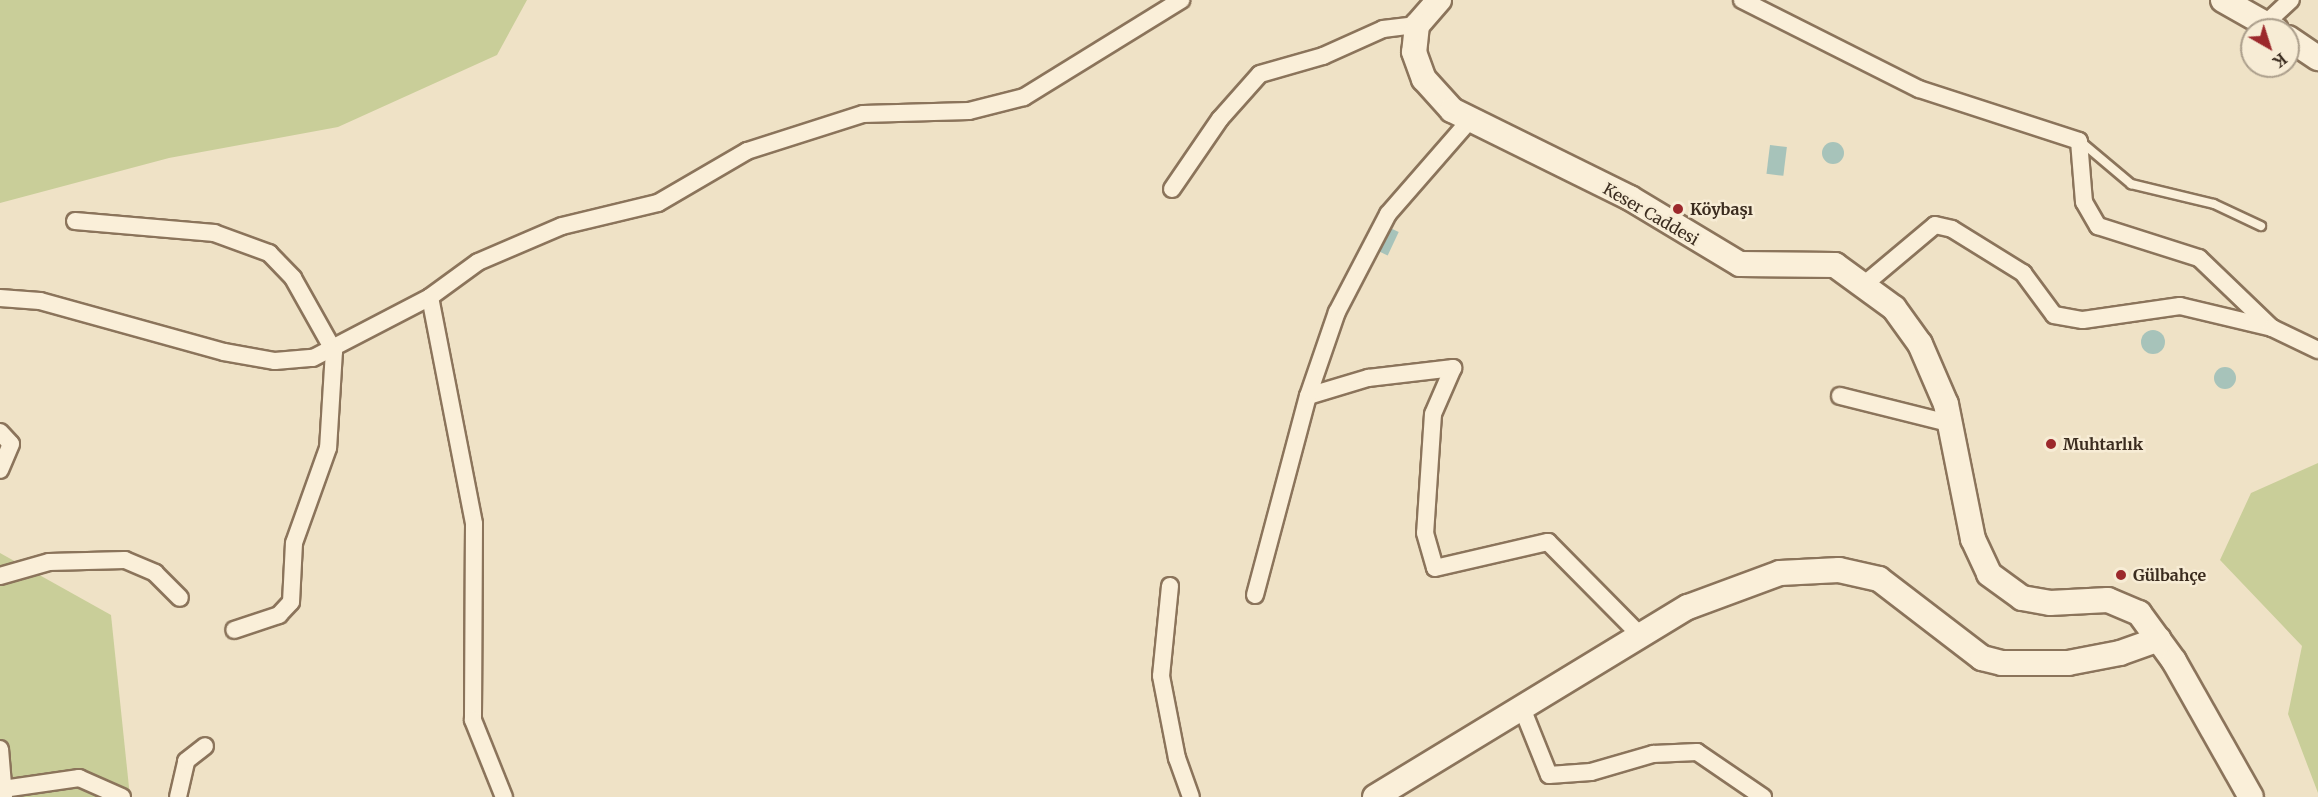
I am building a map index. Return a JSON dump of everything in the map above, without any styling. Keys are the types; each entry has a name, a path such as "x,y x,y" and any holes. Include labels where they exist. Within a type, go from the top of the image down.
{"street":[{"path":"0,298 40,301 275,361 334,351 430,297 478,262 561,226 658,203 747,151 863,114 969,111 1023,97 1181,0"},
{"path":"1172,189 1220,119 1260,74 1323,56 1383,29 1417,25 1438,0"},
{"path":"1742,0 1908,84 2079,141 2084,202 2098,226 2199,258 2272,328"},
{"path":"2223,0 2256,18"},
{"path":"2277,18 2291,0"},
{"name":"Keser Caddesi","path":"1417,25 1414,52 1424,79 1441,101 1469,121 1630,198 1740,264 1822,263 1866,283 1894,308 1920,344 1952,424 1973,539 1999,584 2036,602 2118,602 2139,614 2158,639 2251,797"},
{"path":"2300,46 2318,58"},
{"path":"1255,595 1308,396 1365,249 1388,214 1469,121"},
{"path":"75,221 214,233 269,254 293,278 334,351 328,448 294,543 291,602 279,615 234,630"},
{"path":"1866,283 1935,225 1952,229 2023,273 2054,315 2083,320 2180,306 2272,328 2318,350"},
{"path":"430,297 474,524 473,720 504,797"},
{"path":"1308,396 1368,378 1453,368 1432,426 1425,533 1435,568 1548,542 1641,636"},
{"path":"1839,396 1952,424"},
{"path":"0,432 11,444 0,470"},
{"path":"0,576 49,562 125,560 155,573 180,598"},
{"path":"1375,797 1688,607 1745,583 1780,573 1839,570 1879,579 1982,658 2002,663 2068,663 2120,653 2158,639"},
{"path":"1170,586 1161,675 1177,758 1191,797"},
{"path":"1522,708 1549,775 1591,772 1653,754 1697,752 1762,797"},
{"path":"178,797 186,761 206,746"},
{"path":"0,749 3,793 79,778 122,797"}],"lane":[{"path":"2079,141 2131,184 2214,204 2260,226"}],"green space":[{"path":"0,0 527,0 497,55 338,127 169,158 0,203"},
{"path":"2318,463 2318,793 2288,714 2302,646 2220,560 2251,493"},
{"path":"0,553 111,615 130,797 0,797"}],"water":[{"path":"1829,142 1837,142 1844,149 1844,157 1837,164 1829,164 1822,157 1822,149"},
{"path":"1770,145 1787,147 1783,176 1766,174"},
{"path":"1386,226 1399,232 1388,255 1375,250"},
{"path":"2153,330 2158,331 2164,337 2164,347 2158,353 2153,354 2148,353 2142,347 2141,342 2142,337 2148,331"},
{"path":"2225,367 2233,370 2236,378 2233,386 2225,389 2217,386 2214,378 2217,370"}],"place":[{"name":"Köybaşı","path":"1678,209"},
{"name":"Muhtarlık","path":"2051,444"},
{"name":"Gülbahçe","path":"2121,575"}]}
